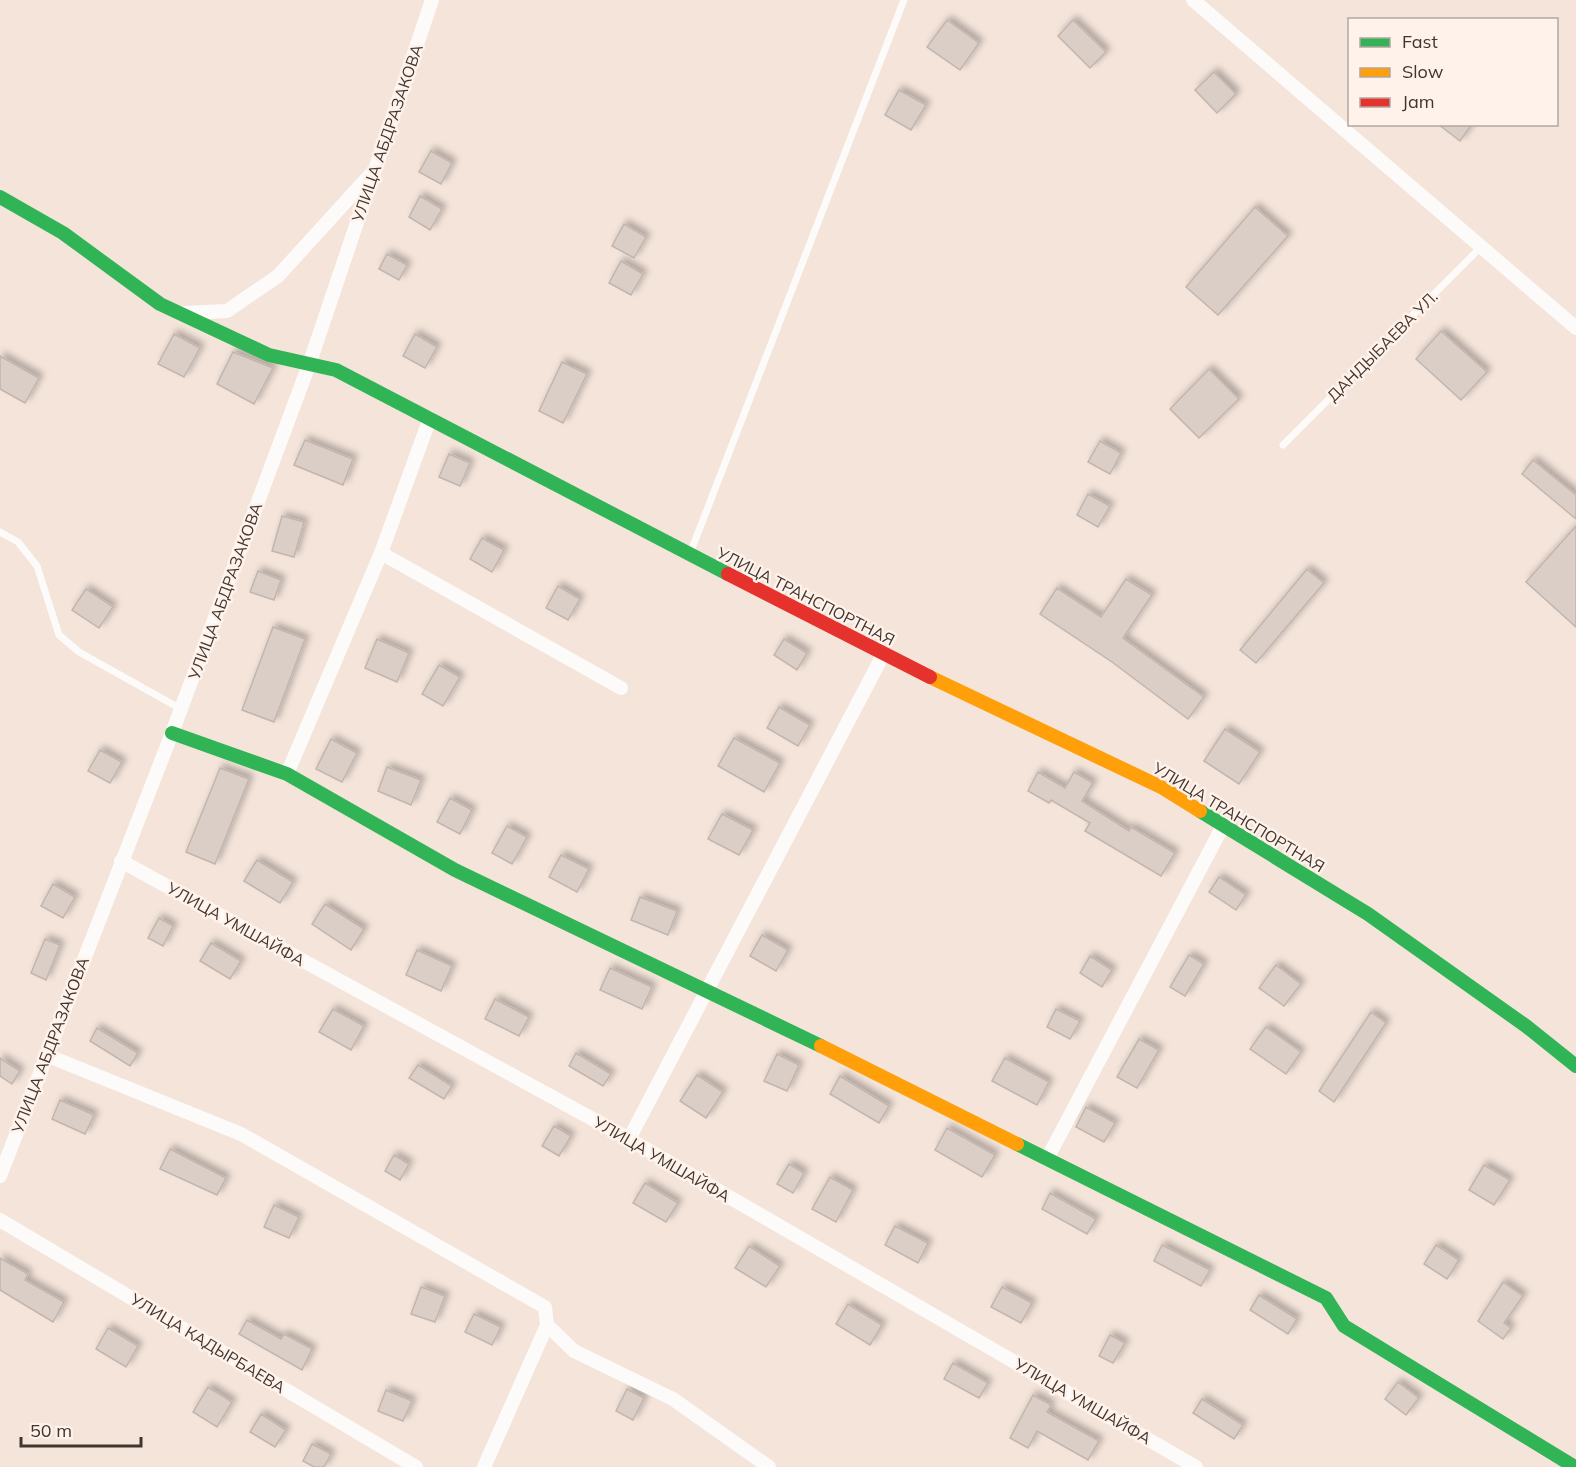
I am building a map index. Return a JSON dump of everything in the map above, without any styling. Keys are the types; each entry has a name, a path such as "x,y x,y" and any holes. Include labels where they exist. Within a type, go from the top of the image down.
{"street":[{"name":"УЛИЦА АБДРАЗАКОВА","path":"0,1176 172,733 310,362 432,0"},
{"path":"1193,0 1576,328"},
{"path":"178,313 227,311 278,276 373,171"},
{"name":"УЛИЦА ТРАНСПОРТНАЯ","path":"0,197 63,233 160,304 269,355 310,362 336,370 883,654 1162,788 1368,914 1526,1026 1576,1066"},
{"path":"287,774 381,553 430,418"},
{"path":"381,553 621,688"},
{"path":"629,1139 883,654"},
{"path":"172,733 287,774 455,870 706,989 1326,1298 1344,1326 1575,1467"},
{"path":"1047,1159 1224,824"},
{"name":"УЛИЦА УМШАЙФА","path":"121,861 629,1139 1196,1467"},
{"path":"46,1055 241,1134 545,1307 547,1325 484,1467"},
{"name":"УЛИЦА КАДЫРБАЕВА","path":"0,1220 416,1467"},
{"path":"547,1325 574,1351 673,1399 769,1467"}],"lane":[{"path":"690,554 904,0"},
{"name":"ДАНДЫБАЕВА УЛ.","path":"1282,445 1481,247"},
{"path":"0,532 18,542 37,566 59,635 79,652 181,709"}],"building":[{"path":"947,20 979,43 960,70 927,47"},
{"path":"1073,20 1106,52 1090,68 1058,36"},
{"path":"1214,72 1236,94 1217,113 1195,90"},
{"path":"899,90 926,105 911,130 885,115"},
{"path":"1441,126 1471,126 1460,141"},
{"path":"431,151 452,163 441,184 419,172"},
{"path":"420,196 442,209 430,230 409,217"},
{"path":"1255,207 1288,236 1218,315 1186,287"},
{"path":"624,224 646,237 634,258 612,246"},
{"path":"387,254 407,265 399,280 379,269"},
{"path":"621,261 643,274 631,295 609,283"},
{"path":"1441,331 1487,372 1461,400 1416,359"},
{"path":"174,334 200,348 184,377 158,364"},
{"path":"415,334 437,347 425,368 403,356"},
{"path":"233,352 273,368 254,404 217,384"},
{"path":"0,356 39,378 25,403 0,389"},
{"path":"562,362 587,374 563,423 539,411"},
{"path":"1209,369 1239,399 1199,438 1170,409"},
{"path":"305,440 353,459 343,485 294,465"},
{"path":"1100,441 1121,453 1110,474 1088,462"},
{"path":"449,454 470,463 460,486 439,477"},
{"path":"1533,460 1576,495 1576,519 1522,474"},
{"path":"1088,494 1110,506 1098,527 1077,515"},
{"path":"282,516 304,522 294,557 272,551"},
{"path":"1576,526 1576,627 1526,582"},
{"path":"482,538 504,550 492,572 470,559"},
{"path":"1307,569 1324,583 1256,663 1240,650"},
{"path":"258,571 281,580 274,600 250,592"},
{"path":"1126,579 1152,595 1123,638 1204,697 1188,719 1112,662 1040,614 1057,588 1101,617"},
{"path":"558,586 580,599 568,620 546,608"},
{"path":"86,589 113,607 99,628 72,610"},
{"path":"273,627 305,639 274,722 242,710"},
{"path":"377,639 409,653 397,682 365,668"},
{"path":"784,639 807,653 797,670 774,655"},
{"path":"439,665 460,677 443,706 422,694"},
{"path":"779,707 810,725 798,746 767,728"},
{"path":"1225,729 1260,752 1239,784 1204,761"},
{"path":"734,738 780,763 764,792 718,766"},
{"path":"331,739 357,753 342,782 316,769"},
{"path":"100,750 122,762 110,783 88,771"},
{"path":"387,767 421,780 411,805 378,791"},
{"path":"220,768 249,779 215,864 186,852"},
{"path":"1038,772 1065,788 1074,772 1093,783 1082,801 1129,831 1131,827 1175,853 1161,876 1085,831 1090,823 1051,800 1049,803 1028,791"},
{"path":"450,798 472,810 460,834 437,822"},
{"path":"722,814 753,830 739,855 708,839"},
{"path":"507,826 527,837 512,864 492,853"},
{"path":"561,855 589,869 577,892 549,877"},
{"path":"257,860 293,882 280,903 244,881"},
{"path":"1219,877 1246,895 1236,910 1209,892"},
{"path":"53,884 75,897 63,918 41,906"},
{"path":"640,897 677,911 668,935 631,920"},
{"path":"325,904 364,929 351,950 312,924"},
{"path":"159,918 173,926 163,946 148,938"},
{"path":"762,935 788,950 776,971 750,956"},
{"path":"45,939 60,945 46,980 31,973"},
{"path":"211,943 241,961 230,979 200,961"},
{"path":"417,950 452,966 441,991 406,975"},
{"path":"1189,955 1204,964 1185,996 1170,987"},
{"path":"1090,956 1112,970 1102,987 1080,973"},
{"path":"1276,965 1301,984 1284,1006 1259,988"},
{"path":"610,968 652,987 642,1009 600,990"},
{"path":"495,999 529,1017 519,1036 485,1019"},
{"path":"333,1009 364,1026 351,1050 319,1032"},
{"path":"1056,1009 1080,1021 1070,1039 1047,1027"},
{"path":"1371,1012 1386,1023 1334,1102 1319,1091"},
{"path":"1266,1027 1301,1052 1286,1074 1250,1049"},
{"path":"97,1028 138,1053 130,1066 90,1041"},
{"path":"1139,1039 1159,1050 1137,1088 1117,1077"},
{"path":"576,1053 611,1074 603,1086 569,1066"},
{"path":"777,1054 799,1065 787,1091 764,1081"},
{"path":"0,1058 20,1071 12,1084 0,1076"},
{"path":"1005,1058 1049,1082 1037,1105 992,1081"},
{"path":"418,1065 452,1086 444,1099 409,1078"},
{"path":"697,1075 723,1092 706,1118 680,1101"},
{"path":"840,1076 889,1106 879,1123 830,1094"},
{"path":"60,1100 94,1115 85,1134 52,1119"},
{"path":"1086,1107 1115,1123 1104,1142 1076,1127"},
{"path":"554,1126 571,1136 559,1156 542,1146"},
{"path":"947,1128 995,1155 982,1177 935,1150"},
{"path":"170,1149 226,1178 217,1195 160,1169"},
{"path":"394,1155 409,1164 400,1180 385,1171"},
{"path":"789,1164 804,1173 793,1193 777,1184"},
{"path":"1484,1165 1510,1180 1494,1205 1469,1190"},
{"path":"830,1177 853,1190 836,1222 812,1209"},
{"path":"645,1183 678,1203 666,1222 633,1203"},
{"path":"1050,1193 1096,1219 1087,1234 1042,1209"},
{"path":"274,1205 299,1217 289,1238 264,1227"},
{"path":"895,1226 928,1243 918,1263 885,1245"},
{"path":"1162,1245 1210,1270 1201,1286 1154,1261"},
{"path":"1436,1245 1459,1260 1447,1279 1424,1264"},
{"path":"749,1246 780,1266 766,1287 735,1268"},
{"path":"0,1258 28,1274 25,1280 64,1302 53,1322 0,1290"},
{"path":"1503,1282 1523,1296 1504,1323 1511,1328 1503,1339 1478,1321"},
{"path":"421,1287 445,1296 435,1322 411,1314"},
{"path":"1002,1287 1032,1303 1021,1323 991,1307"},
{"path":"1259,1295 1297,1319 1288,1334 1250,1310"},
{"path":"848,1304 882,1325 870,1345 836,1324"},
{"path":"474,1314 501,1327 492,1345 465,1332"},
{"path":"247,1320 281,1339 284,1334 312,1349 302,1370 239,1334"},
{"path":"108,1328 138,1346 126,1367 96,1349"},
{"path":"1110,1335 1125,1343 1113,1363 1099,1356"},
{"path":"953,1363 988,1383 979,1398 944,1379"},
{"path":"1398,1382 1419,1398 1406,1415 1385,1399"},
{"path":"208,1387 232,1402 217,1427 193,1412"},
{"path":"627,1389 644,1398 633,1420 616,1411"},
{"path":"386,1390 412,1401 403,1421 378,1411"},
{"path":"1033,1395 1051,1405 1047,1412 1099,1441 1088,1460 1037,1431 1028,1448 1010,1438"},
{"path":"1202,1399 1243,1425 1234,1439 1193,1413"},
{"path":"261,1414 286,1430 275,1447 250,1432"},
{"path":"312,1444 331,1454 324,1467 314,1467 303,1461"}],"traffic: fast":[{"path":"0,197 63,233 160,304 269,355 336,370 728,574"},
{"path":"172,733 287,774 455,870 821,1046"},
{"path":"1200,811 1368,914 1526,1026 1576,1066"},
{"path":"1017,1144 1326,1298 1344,1326 1575,1467"}],"traffic: slow":[{"path":"930,677 1163,788 1200,811"},
{"path":"821,1046 1017,1144"}],"traffic: jam":[{"path":"728,574 930,677"}]}
